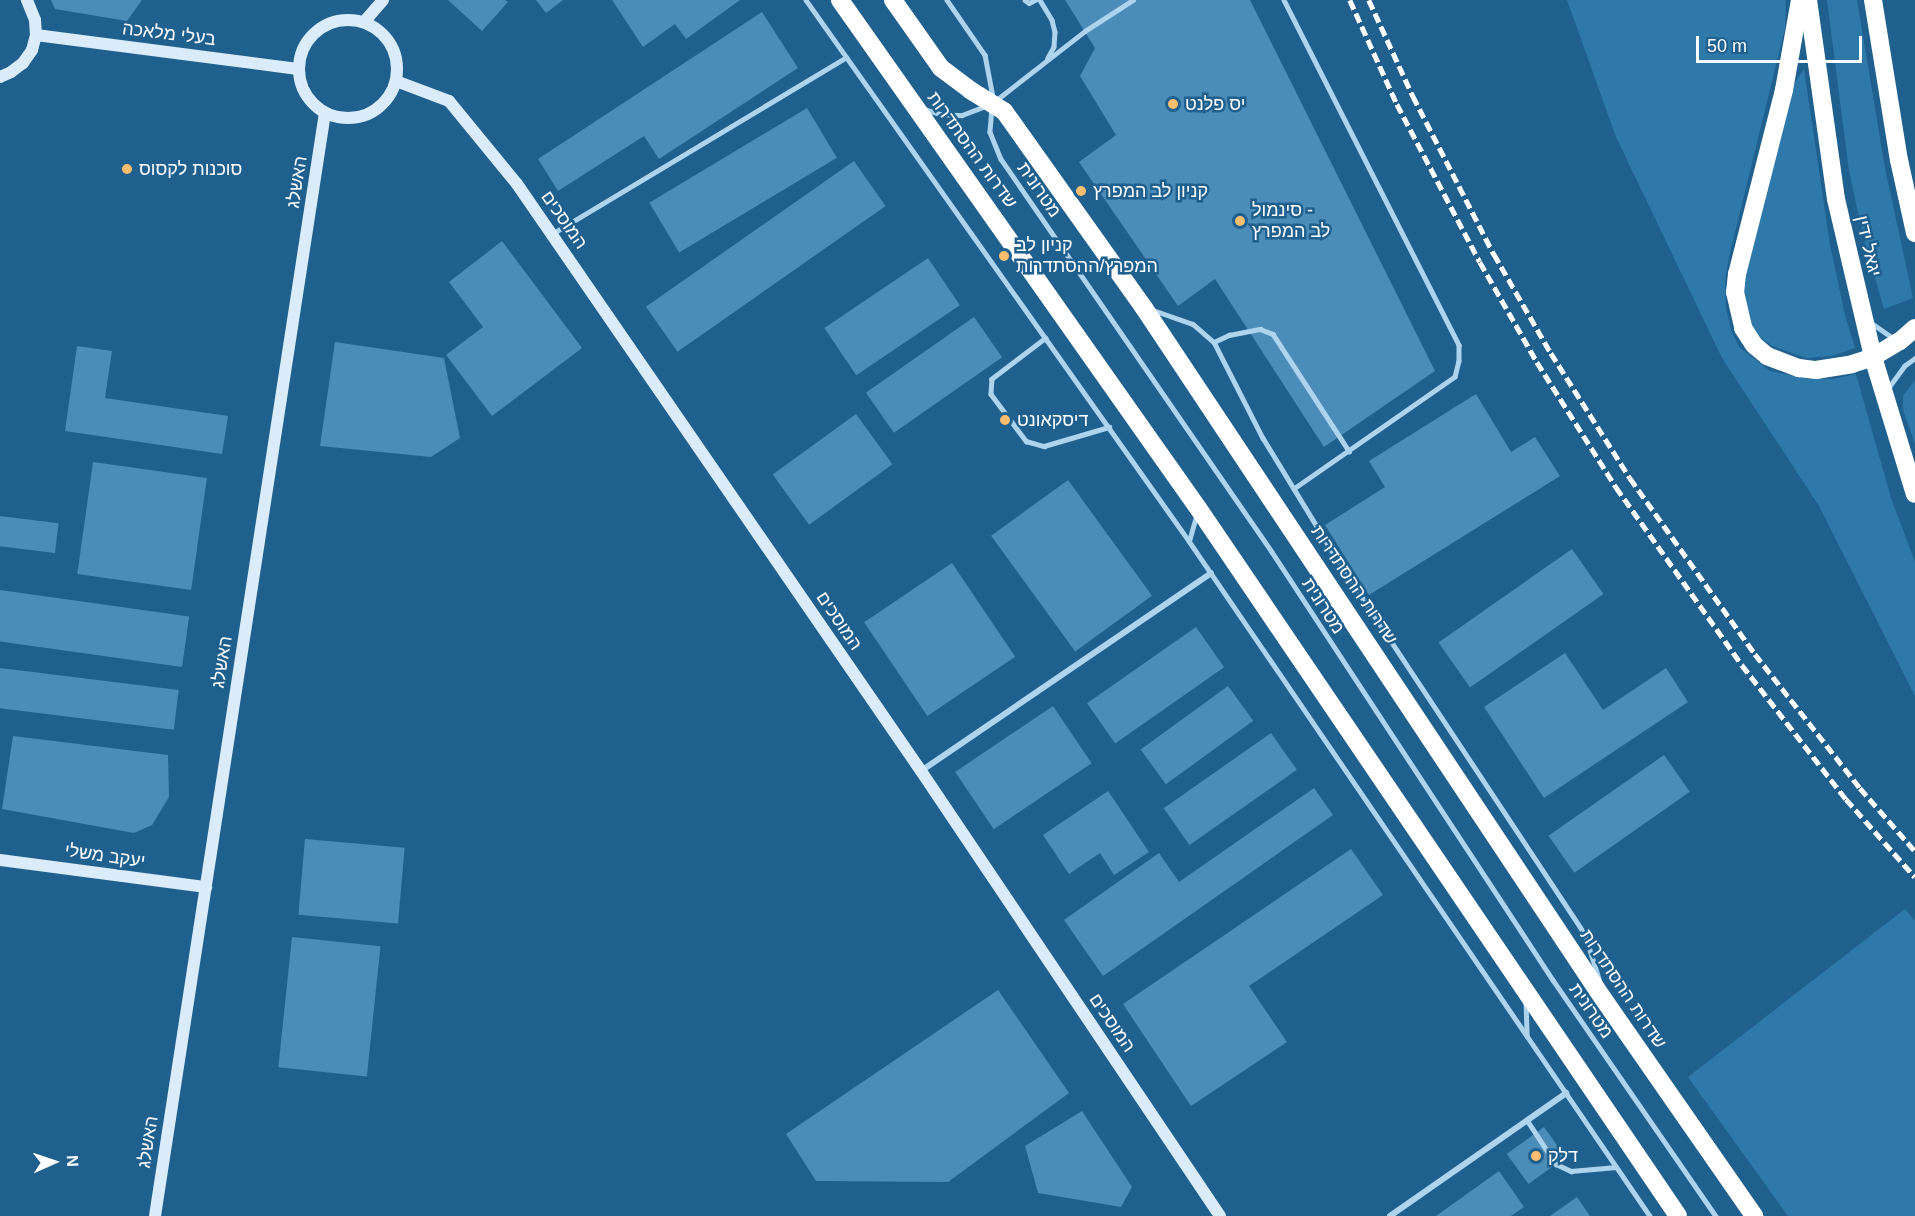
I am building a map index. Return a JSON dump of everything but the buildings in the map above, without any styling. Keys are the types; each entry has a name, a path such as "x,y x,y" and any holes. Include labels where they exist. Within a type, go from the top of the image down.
{"highway":[{"name":"שדרות ההסתדרות","path":"840,0 1198,508 1678,1216"},
{"name":"שדרות ההסתדרות","path":"893,0 941,68 970,90 993,102 1004,111 1144,308 1602,997 1754,1216"},
{"path":"1800,0 1784,90 1737,274 1735,292 1737,310 1743,328 1754,345 1767,356 1783,363 1816,370 1852,364 1873,357 1908,337"},
{"name":"יגאל ידין","path":"1808,0 1836,199 1873,357 1915,494"},
{"path":"1873,0 1899,160 1915,233"}],"street":[{"path":"0,77 23,63 32,50 36,35 35,20 27,0"},
{"path":"364,22 382,0"},
{"path":"349,19 364,22 382,34 394,52 398,66 396,81 390,95 369,114 340,118 326,113 306,95 298,69 301,54 308,40 319,29 333,22 349,19"},
{"name":"בעלי מלאכה","path":"36,35 298,69"},
{"name":"המוסכים","path":"396,81 449,101 517,184 921,771 1220,1216"},
{"name":"האשלג","path":"155,1216 326,113"},
{"path":"921,771 1211,573"},
{"name":"יעקב משלי","path":"0,860 206,887"},
{"path":"1390,1216 1566,1093"}],"lane":[{"path":"806,0 1189,541 1650,1216"},
{"name":"מטרונית","path":"947,0 985,55 991,75 993,102 990,132 1001,159 1272,552 1553,980 1716,1216"},
{"path":"1025,0 1029,3 1035,0"},
{"path":"1040,0 1052,20 1055,32 1054,47 1045,63"},
{"path":"913,103 931,112 951,115 973,112 993,102 1085,32 1133,0"},
{"path":"1284,0 1460,345 1460,361 1455,377 1294,489"},
{"path":"552,234 846,57"},
{"path":"1860,305 1875,327 1908,337"},
{"path":"1144,308 1192,324 1214,342 1263,438 1294,489 1390,642 1585,934 1598,970 1602,997"},
{"path":"1214,342 1229,335 1260,329 1273,334 1349,451"},
{"path":"1046,338 992,380 991,394 1026,441 1044,446 1109,427"},
{"path":"1884,398 1893,380 1904,366 1915,358"},
{"path":"1189,541 1198,508"},
{"path":"1525,991 1527,1037"},
{"path":"1527,1120 1556,1164 1570,1171 1616,1167"}],"shaded area":[{"path":"1567,0 1786,0 1785,28 1729,257 1725,281 1726,308 1731,330 1739,347 1770,371 1809,379 1833,379 1856,374 1891,498 1915,562 1915,696 1819,506 1722,358 1616,137"},
{"path":"1827,0 1857,0 1885,168 1913,298 1884,309 1864,240 1849,171"},
{"path":"1804,69 1830,245 1845,315 1855,348 1831,356 1806,358 1772,346 1759,336 1749,323 1743,287 1792,87"},
{"path":"1915,380 1915,444 1903,410 1903,396"},
{"path":"1905,909 1915,921 1915,1216 1788,1216 1688,1077"}],"railway":[{"path":"1350,0 1397,104 1480,262 1537,362 1616,487 1742,665 1846,799 1915,877"},
{"path":"1369,0 1413,96 1494,254 1551,353 1630,478 1755,654 1860,788 1915,851"}],"place":[{"name":"יס פלנט","path":"1173,104"},
{"name":"סוכנות לקסוס","path":"127,169"},
{"name":"קניון לב המפרץ","path":"1081,191"},
{"name":"סינמול - לב המפרץ","path":"1240,221"},
{"name":"קניון לב המפרץ/ההסתדרות","path":"1004,256"},
{"name":"דיסקאונט","path":"1005,420"},
{"name":"דלק","path":"1536,1156"}]}
